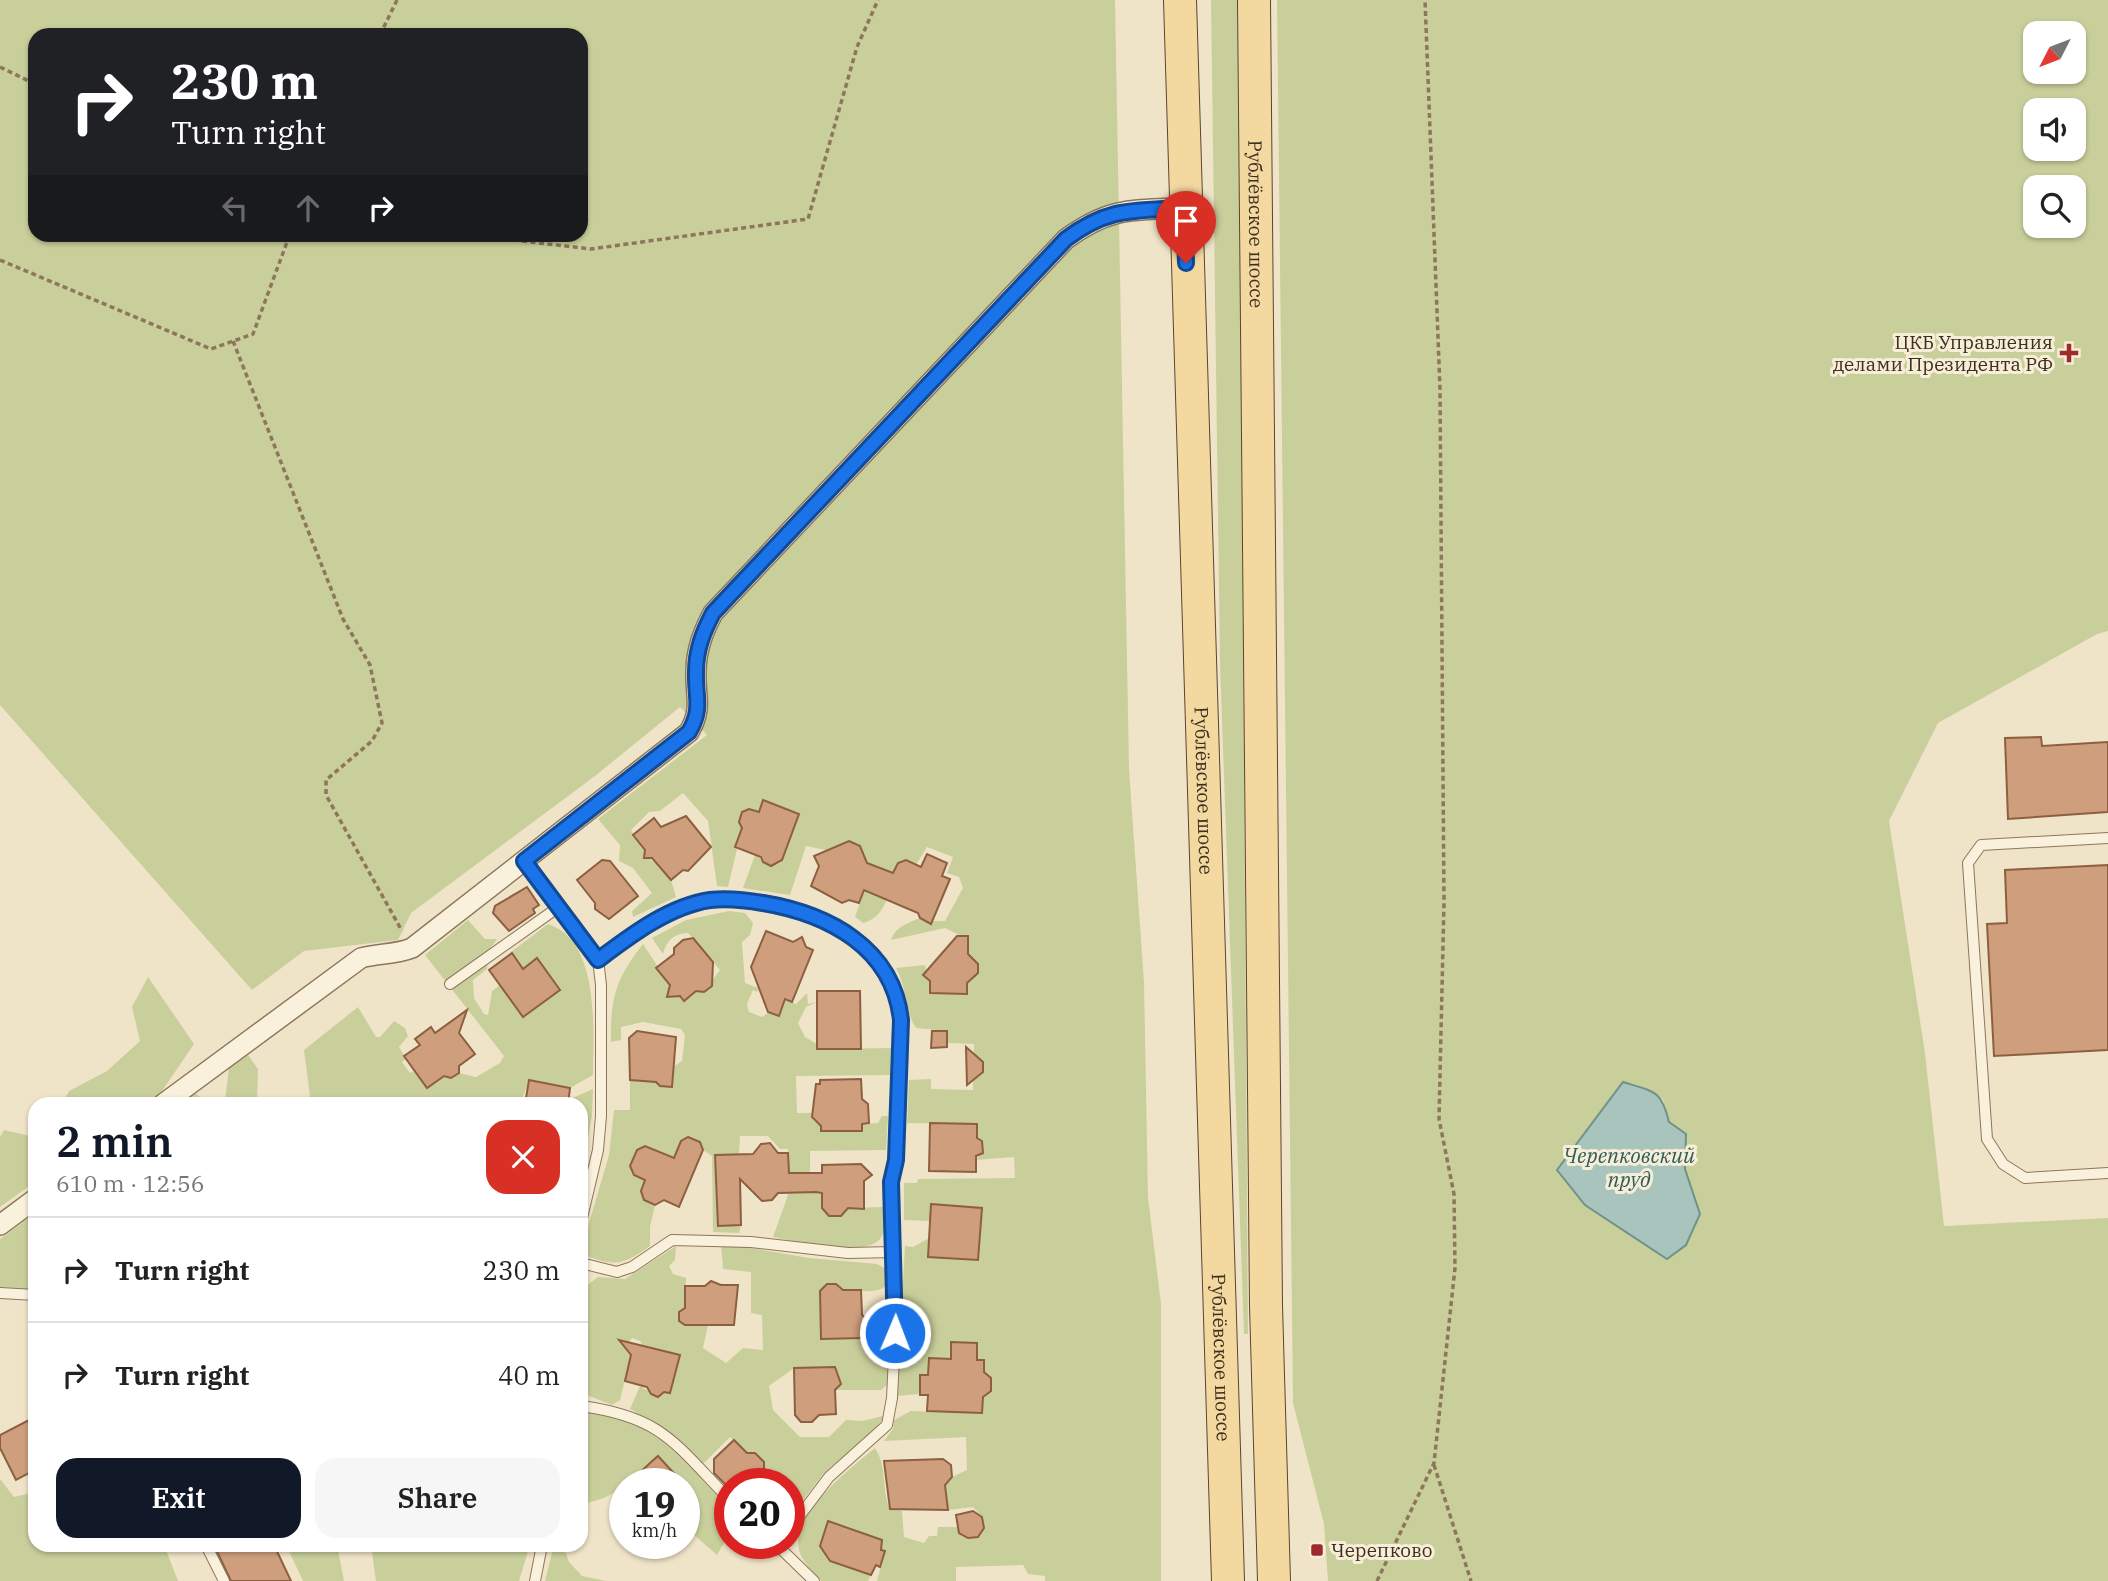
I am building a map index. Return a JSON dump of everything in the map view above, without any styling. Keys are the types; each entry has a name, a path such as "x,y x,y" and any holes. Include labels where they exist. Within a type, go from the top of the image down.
{"main road":[{"name":"Рублёвское шоссе","path":"1180,0 1184,208 1228,1581"},
{"name":"Рублёвское шоссе","path":"1254,0 1266,1306 1274,1581"}],"street":[{"path":"172,1097 361,958 376,954 392,956 412,948 689,732 699,715 695,671 700,636 713,613 1066,239 1092,220 1114,214 1184,208"},
{"path":"0,1225 28,1204"}],"lane":[{"path":"2108,838 1981,845 1968,863 1987,1139 2003,1164 2025,1178 2108,1173"},
{"path":"524,861 598,960 601,985 601,1116 598,1150 588,1192"},
{"path":"598,960 656,921 709,900 747,901 781,906 846,931 865,947 891,981 899,999 901,1020 896,1160 891,1182 894,1252 892,1398 887,1425 829,1477 805,1509"},
{"path":"450,984 560,906"},
{"path":"588,1265 617,1272 632,1267 672,1240 751,1242 848,1253 894,1252"},
{"path":"0,1293 28,1295"},
{"path":"588,1407 614,1410 642,1419 662,1430 714,1484"},
{"path":"210,1552 224,1581"},
{"path":"535,1581 541,1552"},
{"path":"792,1559 814,1581"}],"path":[{"path":"383,28 397,0"},
{"path":"531,242 591,249 808,219 857,47 878,0"},
{"path":"1377,1581 1434,1464 1455,1268 1454,1195 1439,1119 1444,902 1440,389 1425,0"},
{"path":"0,67 28,81"},
{"path":"0,260 211,349 253,334 287,242"},
{"path":"233,341 343,620 370,665 383,723 372,741 326,780 326,795 412,948"},
{"path":"1434,1464 1471,1581"}],"green space":[{"path":"0,0 1115,0 1129,769 1144,982 1148,1197 1161,1304 1161,1581 1045,1581 1045,1576 1028,1574 1023,1565 956,1567 956,1581 877,1581 885,1552 881,1550 882,1540 828,1522 820,1544 826,1546 824,1553 830,1561 871,1575 868,1581 821,1581 803,1559 805,1519 838,1479 875,1448 882,1463 890,1509 902,1511 904,1537 924,1543 929,1536 937,1536 938,1527 958,1527 959,1533 968,1538 978,1537 984,1528 982,1517 973,1507 948,1510 945,1485 952,1477 967,1470 966,1437 884,1441 893,1429 894,1420 911,1411 982,1413 983,1397 991,1391 991,1378 984,1372 984,1360 977,1360 977,1344 952,1342 951,1359 929,1358 928,1375 920,1375 920,1394 897,1396 905,1246 913,1247 929,1238 928,1257 978,1260 982,1208 932,1204 930,1221 904,1220 904,1183 917,1183 918,1179 1015,1178 1014,1157 976,1160 983,1152 982,1141 977,1138 977,1124 907,1123 909,1080 931,1079 931,1089 973,1090 973,1080 983,1072 983,1062 974,1054 974,1044 947,1043 947,1031 916,1028 896,968 925,965 928,979 967,994 967,978 978,972 978,964 968,958 968,939 945,928 891,940 899,929 920,918 926,921 945,921 963,888 959,877 947,873 953,857 927,847 916,865 906,860 898,863 884,906 879,914 863,923 855,917 873,866 863,862 865,856 860,845 849,841 839,846 835,852 806,846 790,895 743,888 755,855 771,866 780,863 799,814 763,801 759,812 750,809 742,812 739,822 742,828 728,887 717,886 708,821 683,793 660,811 649,812 631,830 645,854 671,880 676,897 633,917 632,911 652,893 633,868 619,861 620,845 598,819 707,735 680,707 595,776 411,913 398,940 304,951 252,990 0,705"},
{"path":"1211,0 1239,0 1248,1334 1244,1334 1220,664"},
{"path":"1277,0 2108,0 2108,631 2097,634 1938,723 1889,821 1925,1053 1944,1226 2108,1218 2108,1581 1328,1581 1324,1524 1293,1403","holes":["1623,1082 1663,1099 1669,1122 1686,1134 1685,1169 1700,1214 1611,1101"]},
{"path":"729,911 745,913 753,923 750,935 742,942 745,983 758,988 757,992 753,990 747,1004 749,1012 762,1017 769,1012 779,1016 784,1003 782,998 796,1004 807,993 808,1004 817,1002 806,1007 798,1023 805,1037 817,1044 818,1049 891,1048 890,1075 796,1076 797,1113 812,1113 812,1117 821,1122 821,1131 862,1131 862,1124 878,1123 882,1116 888,1116 886,1150 810,1151 810,1193 822,1193 822,1208 829,1216 841,1216 848,1208 884,1207 884,1231 880,1239 872,1245 845,1248 773,1237 789,1192 788,1149 780,1149 768,1136 740,1136 739,1154 716,1155 718,1225 741,1225 739,1233 713,1232 712,1156 703,1150 700,1142 688,1137 681,1141 674,1158 645,1146 637,1150 630,1166 634,1175 645,1180 641,1191 644,1200 655,1205 650,1227 650,1246 633,1257 618,1262 588,1256 588,1227 609,1155 614,1110 630,1110 630,1080 656,1082 660,1086 672,1083 673,1067 682,1061 685,1035 681,1029 643,1022 621,1027 621,1040 611,1042 612,1013 617,990 626,968 643,944 670,985 669,991 673,996 680,996 684,1001 696,991 704,992 720,970 688,933 671,939 663,954 652,938 686,920"},
{"path":"468,920 485,939 497,939 489,950 487,969 473,980 474,998 484,1014 488,1015 492,991 500,985 523,1017 560,990 537,958 523,969 511,952 548,924 565,934 577,949 586,968 593,1013 593,1075 570,1088 529,1081 523,1097 310,1097 304,1050 358,1007 376,1037 380,1037 394,1021 405,1028 408,1036 399,1047 406,1059 402,1062 410,1073 414,1071 427,1088 444,1076 451,1078 459,1073 476,1077 500,1063 504,1056 425,955"},
{"path":"148,977 194,1044 160,1094 156,1097 66,1097 69,1091 107,1071 140,1041 132,1007"},
{"path":"248,1055 258,1069 257,1097 225,1097 229,1067"},
{"path":"593,1089 588,1137 588,1097 575,1097"},
{"path":"194,1092 200,1097 187,1097"},
{"path":"4,1130 28,1135 28,1187 0,1207 0,1137"},
{"path":"28,1218 28,1289 0,1287 0,1239"},
{"path":"721,1243 809,1258 877,1264 888,1270 891,1281 875,1290 843,1290 836,1284 827,1284 820,1291 822,1339 862,1338 868,1329 868,1320 890,1321 888,1384 881,1390 835,1390 841,1384 834,1367 794,1368 769,1386 773,1410 800,1437 829,1437 846,1420 863,1421 886,1415 875,1429 824,1473 805,1497 805,1468 764,1468 764,1462 755,1453 747,1453 730,1437 702,1465 663,1428 630,1409 640,1386 658,1397 664,1392 670,1393 680,1355 643,1346 640,1341 632,1338 625,1348 631,1355 620,1400 612,1405 588,1396 588,1285 598,1277 625,1279 676,1246 675,1260 669,1266 673,1274 686,1278 685,1308 680,1312 679,1321 685,1325 708,1325 703,1348 726,1363 743,1348 763,1350 762,1315 751,1313 751,1272 723,1269"},
{"path":"588,1412 634,1420 659,1435 692,1468 669,1468 658,1456 645,1468 609,1468 609,1496 588,1502"},
{"path":"700,1475 714,1489 714,1552 700,1540"},
{"path":"0,1479 14,1497 28,1494 28,1552 167,1552 178,1581 0,1581"},
{"path":"289,1552 338,1552 344,1581 303,1581"},
{"path":"372,1552 528,1552 519,1581 376,1581"},
{"path":"552,1552 565,1552 569,1562 582,1576 606,1581 545,1581"}],"water":[{"name":"Черепковский пруд","path":"1623,1082 1655,1093 1663,1103 1669,1122 1686,1134 1685,1169 1700,1214 1686,1245 1667,1259 1585,1205 1557,1170"}],"building":[{"path":"2041,737 2042,746 2108,742 2108,812 2008,819 2005,738"},
{"path":"763,800 799,814 782,860 771,866 763,862 761,857 735,847 742,828 739,822 742,812 749,809 759,812"},
{"path":"686,816 711,847 688,871 683,870 671,880 652,858 644,858 645,850 633,835 654,818 661,827"},
{"path":"849,841 860,846 867,863 893,873 898,863 906,860 921,867 927,854 947,863 942,876 950,879 931,924 920,918 918,913 864,890 859,903 849,900 842,903 811,886 819,866 814,856"},
{"path":"602,860 610,861 638,896 609,919 595,909 595,903 577,880"},
{"path":"2108,865 2108,1050 1994,1056 1987,924 2007,923 2005,870"},
{"path":"527,887 539,905 533,909 535,913 509,931 493,913 495,906"},
{"path":"766,931 793,942 802,937 806,947 813,950 792,1002 785,999 779,1016 768,1012 751,967"},
{"path":"957,936 968,936 968,954 978,964 978,973 967,983 967,994 930,993 930,981 923,975"},
{"path":"693,938 713,962 712,986 704,992 696,991 684,1001 680,996 667,997 670,985 656,968 674,954 674,948 683,940"},
{"path":"512,953 523,969 537,958 560,990 523,1017 489,970"},
{"path":"817,991 860,991 861,1049 817,1049"},
{"path":"467,1010 459,1033 475,1054 459,1066 459,1073 451,1078 444,1076 427,1088 404,1056 420,1045 415,1039 431,1027 435,1033"},
{"path":"637,1031 676,1037 672,1087 660,1086 656,1082 630,1080 629,1038"},
{"path":"932,1031 947,1031 947,1047 931,1048"},
{"path":"966,1047 983,1062 983,1072 967,1085"},
{"path":"861,1079 862,1099 868,1104 869,1123 862,1124 862,1131 821,1131 821,1126 812,1117 816,1084 820,1084 820,1080"},
{"path":"529,1080 570,1088 569,1097 526,1097"},
{"path":"930,1123 977,1124 977,1138 982,1141 983,1153 976,1156 976,1172 929,1171"},
{"path":"688,1137 700,1142 703,1150 679,1207 664,1200 655,1205 644,1200 641,1191 645,1180 634,1175 630,1166 637,1150 645,1146 674,1158 681,1141"},
{"path":"770,1143 778,1153 788,1153 789,1173 822,1173 822,1165 861,1164 872,1175 864,1181 864,1209 848,1208 841,1216 829,1216 822,1208 822,1193 816,1192 778,1193 772,1200 762,1201 740,1179 741,1225 718,1226 715,1155 753,1154 761,1144"},
{"path":"931,1204 982,1208 978,1260 928,1257"},
{"path":"711,1281 721,1285 738,1285 734,1325 685,1325 679,1321 679,1312 685,1308 685,1286 705,1286"},
{"path":"827,1284 836,1284 843,1290 861,1290 862,1315 868,1320 868,1329 862,1338 821,1339 820,1291"},
{"path":"619,1340 680,1355 670,1393 664,1392 658,1397 651,1394 647,1387 625,1381 631,1355"},
{"path":"951,1342 977,1343 977,1360 984,1360 984,1372 991,1378 991,1391 983,1397 982,1413 927,1411 928,1395 920,1395 920,1375 928,1375 929,1358 951,1359"},
{"path":"835,1367 841,1384 835,1390 836,1414 819,1415 812,1422 801,1422 795,1415 794,1368"},
{"path":"28,1421 28,1474 16,1480 0,1448 0,1435"},
{"path":"734,1440 747,1453 755,1453 764,1462 764,1468 714,1468 714,1459"},
{"path":"658,1456 669,1468 645,1468"},
{"path":"943,1459 951,1465 952,1477 945,1485 948,1510 890,1509 884,1461"},
{"path":"973,1511 982,1517 984,1528 978,1537 968,1538 959,1533 956,1515"},
{"path":"828,1521 882,1540 881,1550 885,1551 880,1567 876,1565 871,1575 830,1561 820,1546"},
{"path":"217,1552 277,1552 291,1581 231,1581"}],"place":[{"name":"ЦКБ Управления делами Президента РФ","path":"2069,353"},
{"name":"Черепково","path":"1317,1550"}],"route":[{"path":"895,1333 891,1182 896,1160 901,1020 899,999 881,964 846,931 819,918 781,906 747,901 709,900 679,909 656,921 598,960 524,861 689,732 699,715 695,671 700,636 713,613 1066,239 1092,220 1124,211 1184,208 1186,263"}]}
